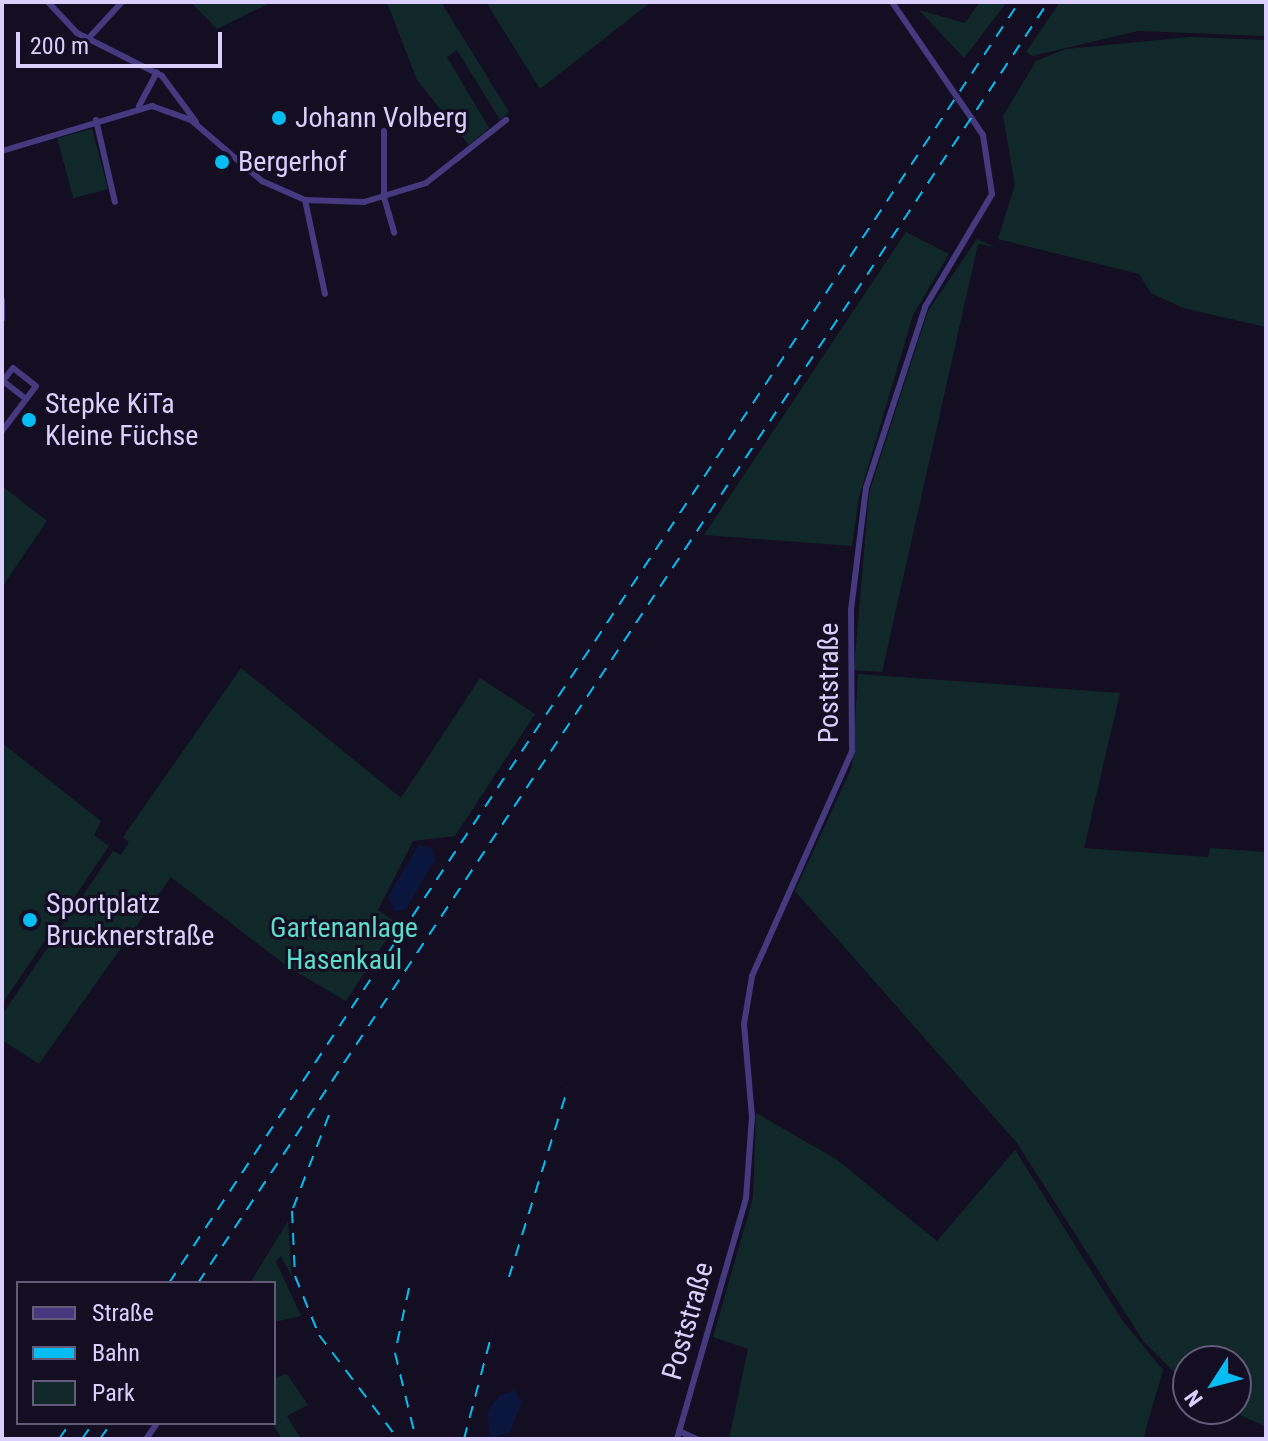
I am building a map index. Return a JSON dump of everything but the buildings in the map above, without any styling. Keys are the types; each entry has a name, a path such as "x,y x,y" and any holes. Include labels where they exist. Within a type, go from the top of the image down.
{"street":[{"path":"48,2 87,40 157,72 198,125 258,178 305,200 384,197 426,183 506,120"},
{"path":"87,40 122,2"},
{"name":"Poststraße","path":"677,1439 746,1198 752,1117 744,1024 752,976 852,751 851,610 866,488 925,307 992,194 983,135 892,2"},
{"path":"139,106 157,72"},
{"path":"2,151 139,106 172,110 198,125"},
{"path":"96,120 115,202"},
{"path":"384,131 384,197 394,233"},
{"path":"305,200 325,294"},
{"path":"2,300 2,319"},
{"path":"2,431 36,386 13,368 3,381 26,399"},
{"path":"679,1431 697,1439"}],"green space":[{"path":"191,2 272,2 217,29"},
{"path":"387,2 441,2 509,112 500,120 457,50 447,57 489,128 469,145 417,80"},
{"path":"486,2 651,2 540,89"},
{"path":"980,2 1007,2 964,58 919,10 965,23"},
{"path":"1060,2 1266,2 1266,36 1138,31 1032,56 1026,52"},
{"path":"1190,37 1266,40 1266,327 1183,308 1151,293 1139,274 998,239 1015,185 1003,116 1036,61 1066,49"},
{"path":"92,129 108,189 73,198 57,138"},
{"path":"906,232 949,254 913,315 859,497 852,546 704,535"},
{"path":"977,239 995,247 978,244 882,672 854,670 869,493 928,311"},
{"path":"2,486 47,521 2,587"},
{"name":"Gartenanlage Hasenkaul","path":"241,668 401,798 480,678 535,714 455,836 413,841 378,910 397,923 346,1001 288,967 171,877 39,1064 2,1040 2,1015 113,851 121,855 129,842 123,837"},
{"path":"858,674 1120,693 1084,848 1208,857 1210,848 1266,852 1266,1427 1252,1421 1252,1345 1172,1345 1172,1370 1144,1342 1017,1143 795,891 852,767"},
{"name":"Sportplatz Brucknerstraße","path":"2,743 101,821 94,835 109,846 2,1004"},
{"path":"756,1113 836,1159 937,1241 1015,1150 1122,1320 1163,1370 1143,1439 729,1439 748,1349 713,1337 753,1198"},
{"path":"288,1221 292,1277 281,1256 276,1262 301,1316 276,1322 276,1281 251,1281"},
{"path":"287,1374 308,1405 287,1416 301,1439 282,1439 273,1425 276,1425 276,1377"}],"water":[{"path":"419,845 431,848 435,860 405,910 394,911 388,896"},
{"path":"515,1390 522,1402 510,1432 489,1439 488,1411 499,1396"}],"railway":[{"path":"170,1281 1019,2"},
{"path":"199,1281 1048,2"},
{"path":"509,1277 568,1088"},
{"path":"329,1115 292,1211 295,1276 319,1335 398,1439"},
{"path":"409,1288 395,1353 416,1439"},
{"path":"464,1439 492,1333"},
{"path":"59,1439 69,1425"},
{"path":"82,1439 92,1425"},
{"path":"100,1439 110,1425"}],"place":[{"name":"Johann Volberg","path":"279,118"},
{"name":"Bergerhof","path":"222,162"},
{"name":"Stepke KiTa Kleine Füchse","path":"29,420"},
{"name":"Sportplatz Brucknerstraße","path":"30,920"}]}
